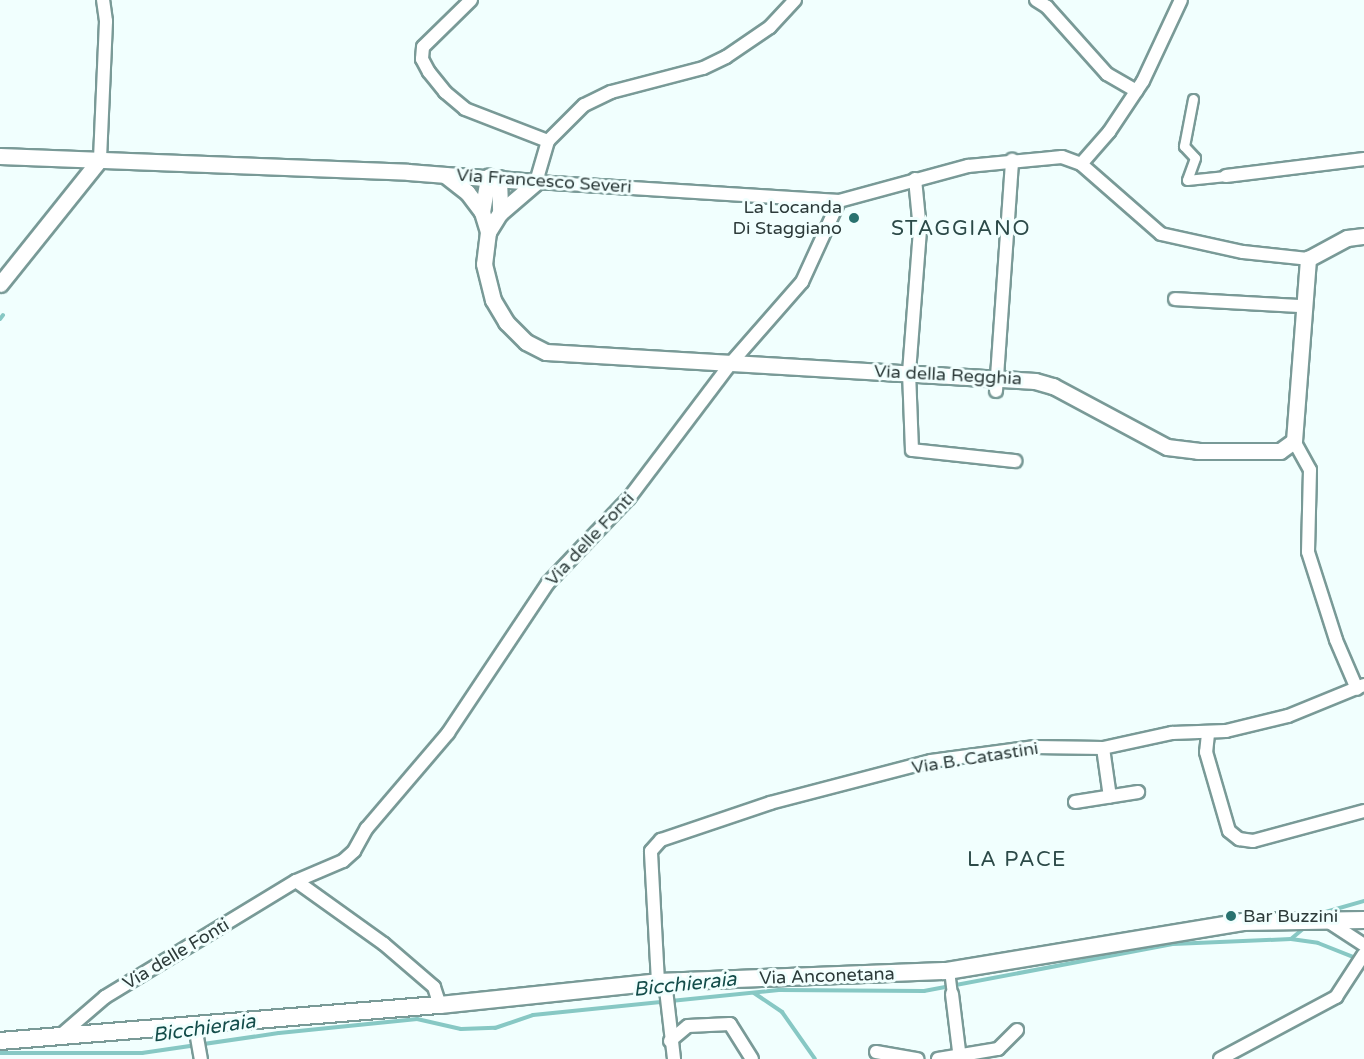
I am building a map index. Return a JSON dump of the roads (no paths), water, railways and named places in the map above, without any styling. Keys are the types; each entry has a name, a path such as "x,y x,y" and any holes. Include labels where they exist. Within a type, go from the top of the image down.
{"main road":[{"name":"Via Anconetana","path":"0,1041 61,1035 196,1031 663,984 949,970 1243,922 1364,920"}],"street":[{"path":"0,284 100,159 106,21 103,0"},
{"path":"471,0 423,47 422,58 429,72 445,92 465,109 548,141"},
{"path":"536,182 548,141 567,119 596,98 704,68 726,57 770,27 795,0"},
{"path":"1036,0 1047,7 1107,74 1136,91"},
{"path":"1181,0 1136,91 1109,132 1081,164 1161,234 1243,252 1308,259 1347,238 1364,236"},
{"path":"1193,99 1184,146 1195,159 1187,180 1364,159"},
{"name":"Via Francesco Severi","path":"0,156 446,175 839,201 915,179 1012,160 1062,156 1081,164"},
{"path":"997,383 1012,160"},
{"name":"Via della Regghia","path":"446,175 467,192 482,212 488,232 484,264 493,300 506,322 526,342 546,352 909,372 997,383 1053,386 1167,447 1268,452 1280,451 1294,441"},
{"path":"494,178 500,213"},
{"name":"Via della Regghia","path":"482,212 494,178"},
{"path":"915,179 920,230 909,372 912,450 1015,462"},
{"name":"Via della Regghia","path":"488,232 500,213 536,182"},
{"name":"Via delle Fonti","path":"61,1035 105,997 296,881 343,861 354,851 367,828 448,733 548,583 629,498 731,363 802,282 839,201"},
{"path":"1308,259 1302,306 1294,441 1310,470 1308,552 1332,630 1361,687"},
{"path":"1175,299 1302,306"},
{"name":"Via B. Catastini","path":"674,1059 663,984 651,851 661,840 770,803 931,761 1035,747 1103,748 1180,732 1208,734 1288,716 1361,687"},
{"path":"1208,734 1206,752 1229,831 1239,839 1253,841 1364,811"},
{"path":"1103,748 1110,797"},
{"path":"1075,802 1138,792"},
{"path":"296,881 392,951 434,987 440,1005"},
{"path":"1329,922 1364,945"},
{"path":"1220,1059 1336,997 1356,971 1364,954"},
{"path":"949,970 960,1057"},
{"path":"670,1041 688,1026 730,1024 752,1059"},
{"path":"938,1059 960,1057 998,1048 1017,1030"},
{"path":"196,1031 201,1059"},
{"path":"876,1053 917,1059"}],"waterway":[{"path":"0,319 3,315"},
{"name":"Bicchieraia","path":"1322,913 1364,901"},
{"name":"Bicchieraia","path":"0,1053 142,1053 279,1033 417,1019 461,1029 495,1028 533,1015 779,990 924,991 1173,944 1291,939 1304,928"},
{"path":"1291,939 1318,943 1358,959"},
{"path":"754,993 782,1012 815,1059"}],"place":[{"name":"La Locanda Di Staggiano","path":"854,218"},
{"name":"Bar Buzzini","path":"1231,916"}],"district":[{"name":"STAGGIANO","path":"961,229"},
{"name":"LA PACE","path":"1017,860"}]}
